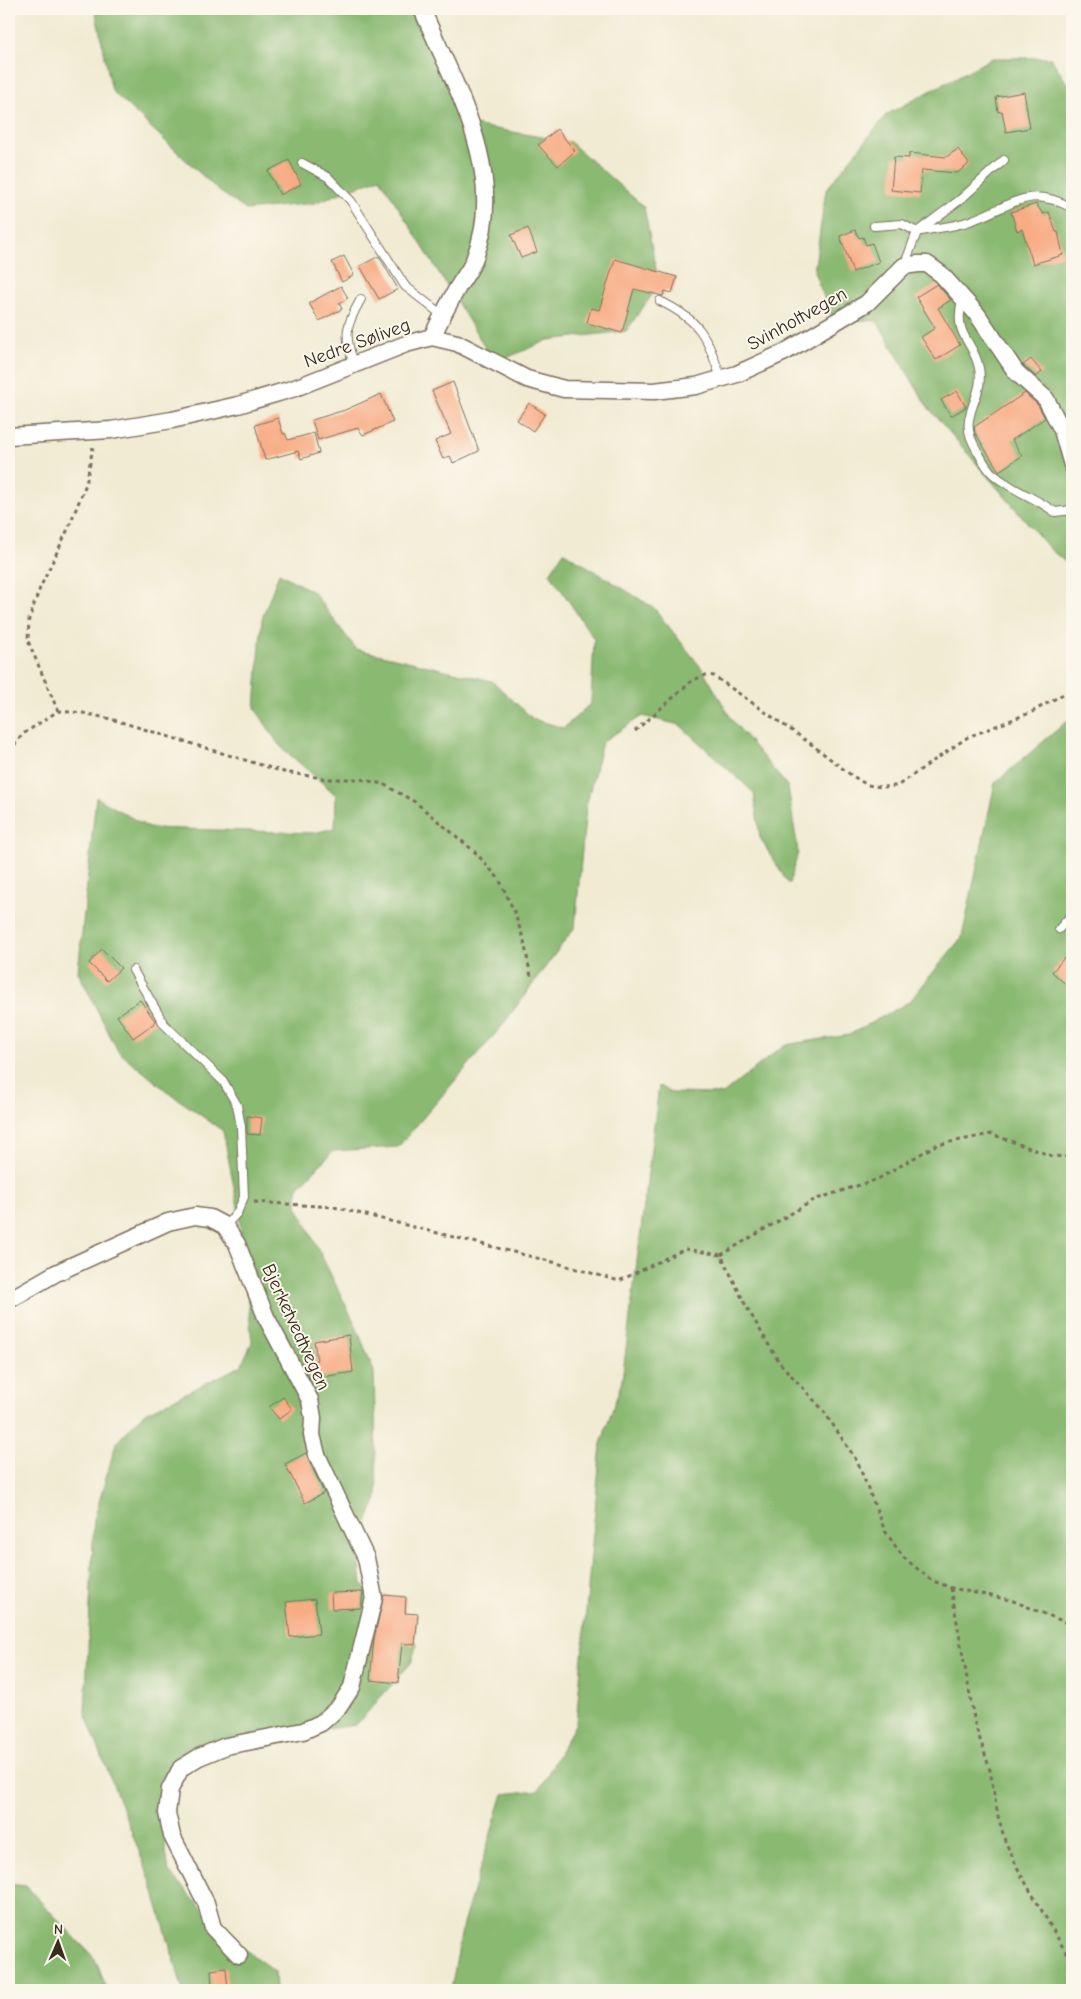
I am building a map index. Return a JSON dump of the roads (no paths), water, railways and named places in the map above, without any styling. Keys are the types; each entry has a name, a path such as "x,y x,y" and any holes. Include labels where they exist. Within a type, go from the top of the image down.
{"street":[{"name":"Nedre Søliveg","path":"9,436 94,431 172,420 238,405 295,388 406,344 432,337 442,315 475,258 484,227 485,197 476,140 460,94 422,9"},
{"path":"904,266 928,264 941,274 962,300 977,314 1016,372 1046,399 1062,430 1072,465"},
{"name":"Svinholtvegen","path":"432,337 457,343 527,379 564,389 654,390 696,386 737,374 778,356 831,327 867,303 904,266"},
{"path":"9,1300 56,1273 168,1222 195,1216 210,1218 225,1226"},
{"name":"Bjerketvedtvegen","path":"225,1226 237,1244 266,1317 310,1400 313,1418 312,1436 316,1455 366,1558 374,1598 352,1688 339,1707 321,1723 303,1731 226,1746 199,1756 181,1768 170,1789 167,1813 172,1836 206,1903 213,1928 239,1955"}],"lane":[{"path":"904,266 917,232 962,199 1004,160"},
{"path":"302,163 328,177 351,202 404,286 442,315"},
{"path":"874,226 902,224 917,232 969,222 1016,200 1043,196 1057,199 1072,208"},
{"path":"354,366 346,339 346,328 361,299"},
{"path":"962,300 959,315 960,329 979,367 980,389 969,419 969,434 975,447 992,474 1006,484 1037,499 1055,512 1072,510"},
{"path":"660,301 682,312 695,322 709,342 721,378"},
{"path":"1059,929 1072,914"},
{"path":"133,970 164,1024 223,1081 237,1105 242,1127 245,1185 243,1200 237,1213 225,1226"}]}
